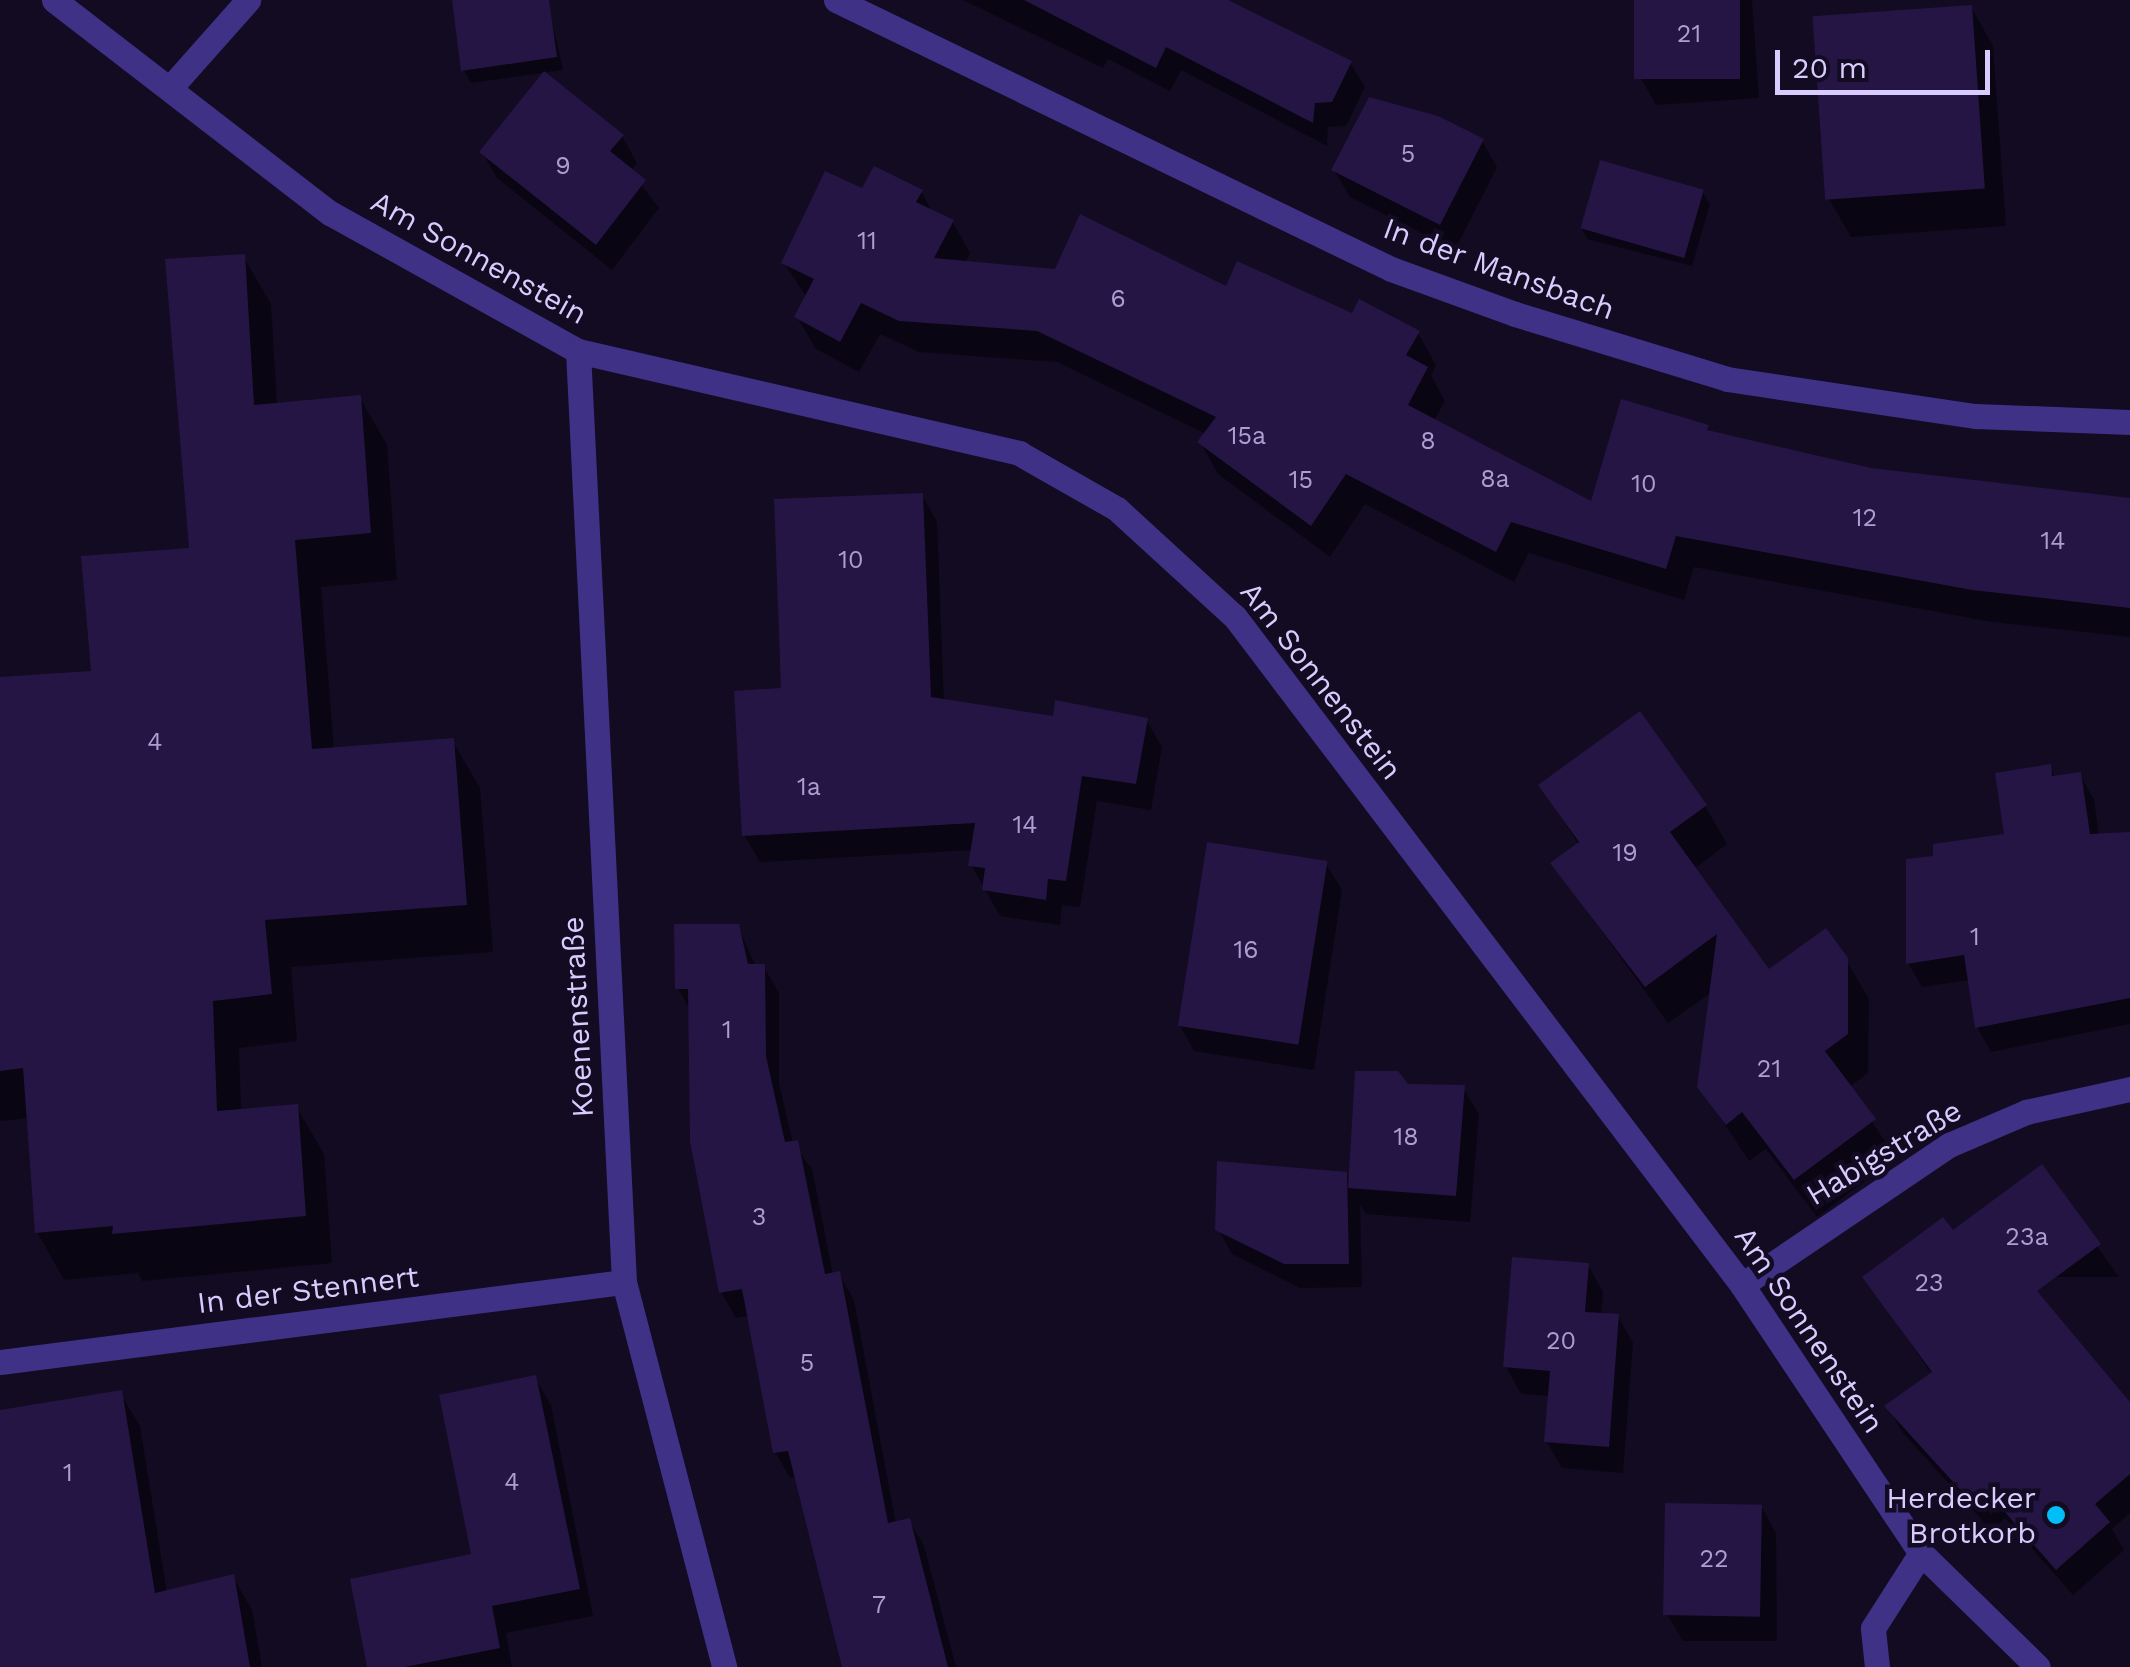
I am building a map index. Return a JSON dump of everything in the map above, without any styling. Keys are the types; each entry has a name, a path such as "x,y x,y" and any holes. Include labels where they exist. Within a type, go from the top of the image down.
{"street":[{"name":"Am Sonnenstein","path":"54,0 330,213 578,351 1019,453 1117,509 1235,617 1742,1285 1921,1554 2038,1667"},
{"path":"170,88 248,0"},
{"name":"In der Mansbach","path":"836,0 1390,269 1515,314 1727,379 1976,416 2130,422"},
{"name":"Koenenstraße","path":"578,351 624,1282 724,1667"},
{"name":"Habigstraße","path":"1742,1285 1948,1145 2026,1112 2130,1089"},
{"name":"In der Stennert","path":"0,1362 624,1282"},
{"path":"1877,1667 1873,1628 1921,1554"}],"building":[{"path":"452,0 549,0 557,57 461,71"},
{"path":"1024,0 1228,0 1352,61 1332,102 1315,103 1313,123 1166,47 1156,68"},
{"path":"1634,0 1740,0 1740,79 1634,79"},
{"path":"1972,5 1985,189 1825,200 1812,16"},
{"path":"544,71 624,135 610,151 646,180 596,245 479,152"},
{"path":"1369,97 1438,116 1484,139 1440,225 1331,170"},
{"path":"1600,160 1704,190 1684,258 1580,228"},
{"path":"874,166 923,190 916,202 954,220 934,258 1055,269 1080,214 1226,286 1237,261 1352,313 1359,299 1420,331 1406,355 1428,367 1408,405 1591,501 1621,399 1709,425 1707,430 1871,468 2130,498 2130,608 1972,590 1676,536 1666,569 1511,522 1496,552 1346,474 1311,526 1197,442 1216,417 1037,331 899,321 861,303 840,342 794,317 814,279 781,263 825,171 862,188"},
{"path":"245,254 254,405 361,395 371,533 295,540 312,749 454,738 467,905 265,920 272,994 213,1001 217,1111 298,1104 306,1216 112,1234 113,1226 35,1233 23,1068 0,1071 0,677 91,671 81,556 189,548 165,259"},
{"path":"923,493 931,697 1053,716 1055,700 1148,718 1136,784 1082,776 1066,881 1048,879 1046,900 982,890 985,868 968,866 975,823 742,836 734,691 781,688 774,499"},
{"path":"1640,711 1707,805 1670,832 1769,969 1826,928 1848,958 1848,1034 1825,1051 1876,1119 1794,1180 1742,1112 1726,1125 1697,1087 1717,934 1645,987 1550,863 1579,842 1538,785"},
{"path":"2051,764 2052,776 2081,772 2090,834 2130,832 2130,998 1975,1028 1964,955 1906,964 1906,859 1933,856 1933,844 2004,834 1995,773"},
{"path":"1207,842 1327,861 1298,1045 1178,1026"},
{"path":"674,924 739,924 748,964 765,964 766,1056 785,1142 798,1140 825,1274 840,1271 888,1523 910,1518 948,1667 842,1667 788,1451 773,1453 742,1289 719,1293 690,1141 688,989 675,989"},
{"path":"1355,1071 1398,1071 1408,1084 1465,1085 1456,1196 1348,1188"},
{"path":"1217,1161 1347,1172 1349,1264 1284,1264 1215,1230"},
{"path":"2042,1164 2101,1244 2037,1291 2130,1402 2130,1474 2095,1504 2110,1522 2056,1570 1988,1493 1974,1505 1884,1406 1932,1372 1862,1277 1943,1217 1953,1230"},
{"path":"1512,1257 1589,1263 1585,1312 1619,1314 1609,1447 1544,1442 1550,1371 1503,1367"},
{"path":"536,1375 580,1589 492,1606 500,1648 405,1667 367,1667 350,1579 471,1554 439,1395"},
{"path":"122,1390 155,1593 234,1574 250,1667 0,1667 0,1410"},
{"path":"1665,1503 1762,1505 1760,1617 1663,1615"}],"place":[{"name":"Herdecker Brotkorb","path":"2056,1515"}]}
